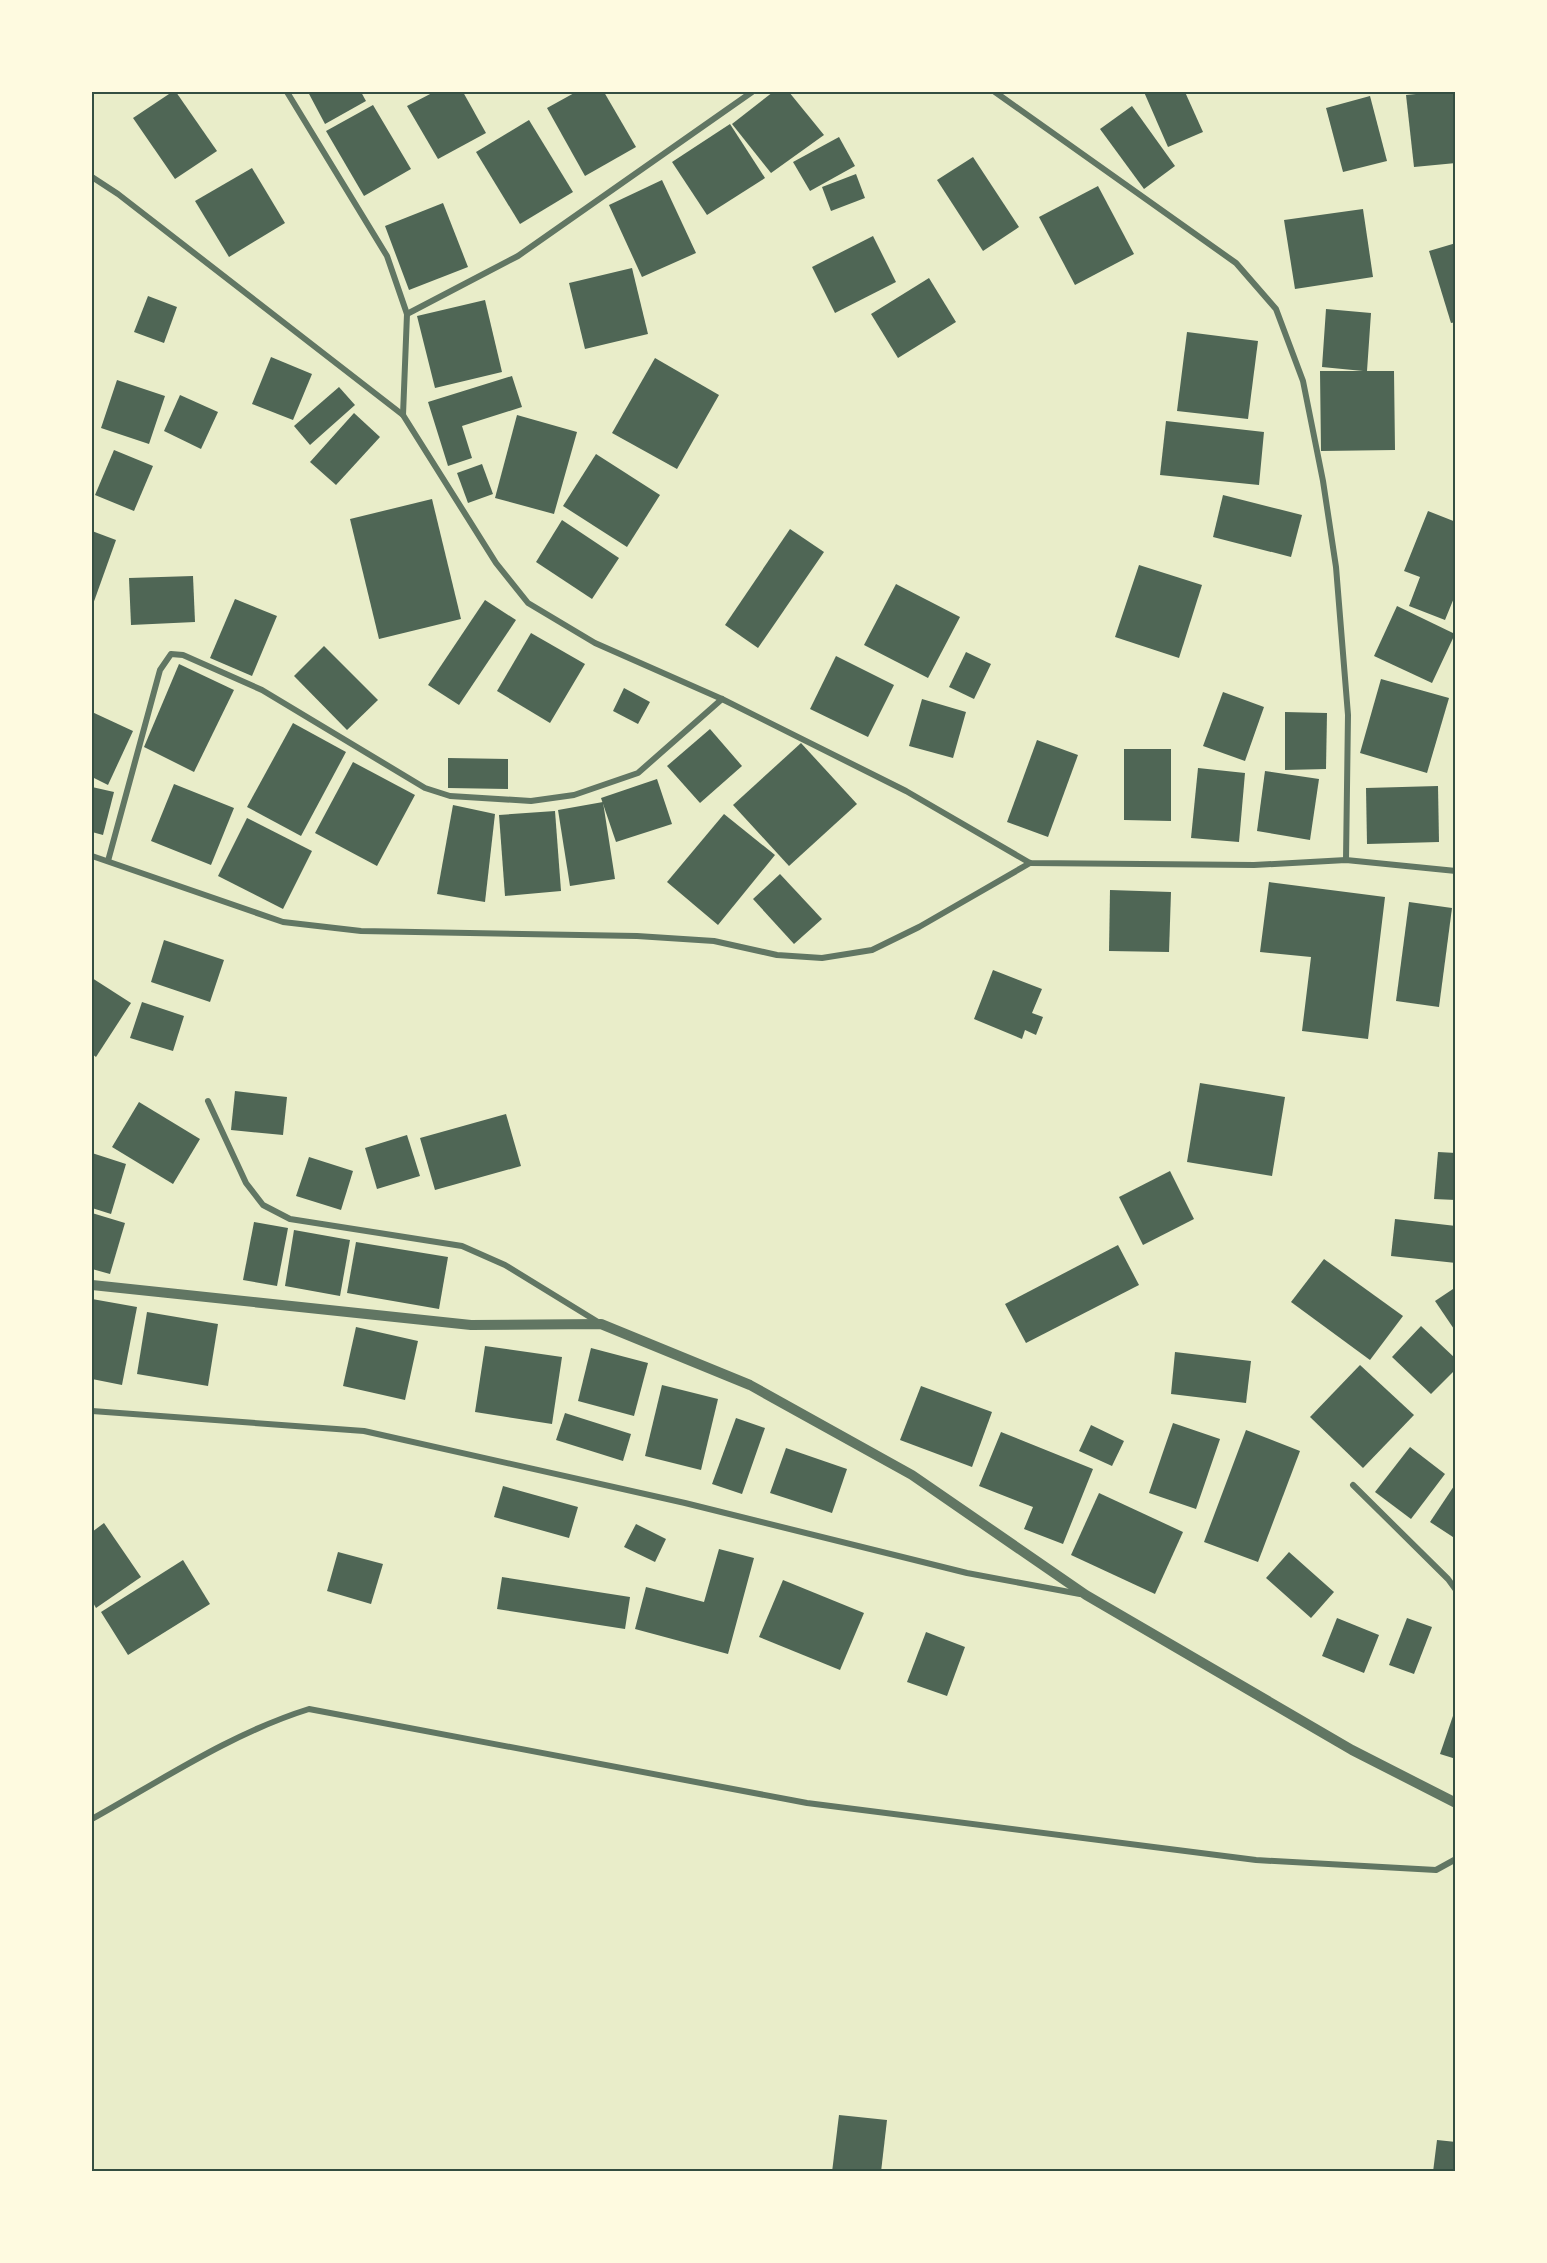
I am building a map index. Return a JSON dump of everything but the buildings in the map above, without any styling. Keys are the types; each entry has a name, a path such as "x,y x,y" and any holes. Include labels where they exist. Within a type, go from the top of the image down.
{"street":[{"path":"287,92 387,256 407,314 403,415"},
{"path":"407,314 518,256 752,92"},
{"path":"996,92 1236,264 1276,309 1303,381 1323,481 1336,567 1348,715 1346,860"},
{"path":"92,177 118,194 403,415 496,563 528,603 595,644 722,699 906,791 1030,863 1254,865 1346,860 1455,871"},
{"path":"108,861 160,670 171,654 183,655 262,690 425,788 450,796 531,801 574,795 638,773 722,699"},
{"path":"92,856 283,922 361,931 637,936 714,941 777,955 822,958 872,950 919,927 1030,863"},
{"path":"208,1101 246,1183 263,1205 290,1219 462,1246 505,1265 601,1324 750,1385 912,1475 1086,1595 1352,1750 1455,1803"},
{"path":"92,1285 471,1325 601,1324"},
{"path":"92,1411 364,1431 685,1503 967,1573 1086,1595"},
{"path":"1353,1485 1448,1579 1455,1590"},
{"path":"92,1819 231,1741 277,1719 309,1709 807,1803 1256,1860 1436,1870 1455,1859"}]}
